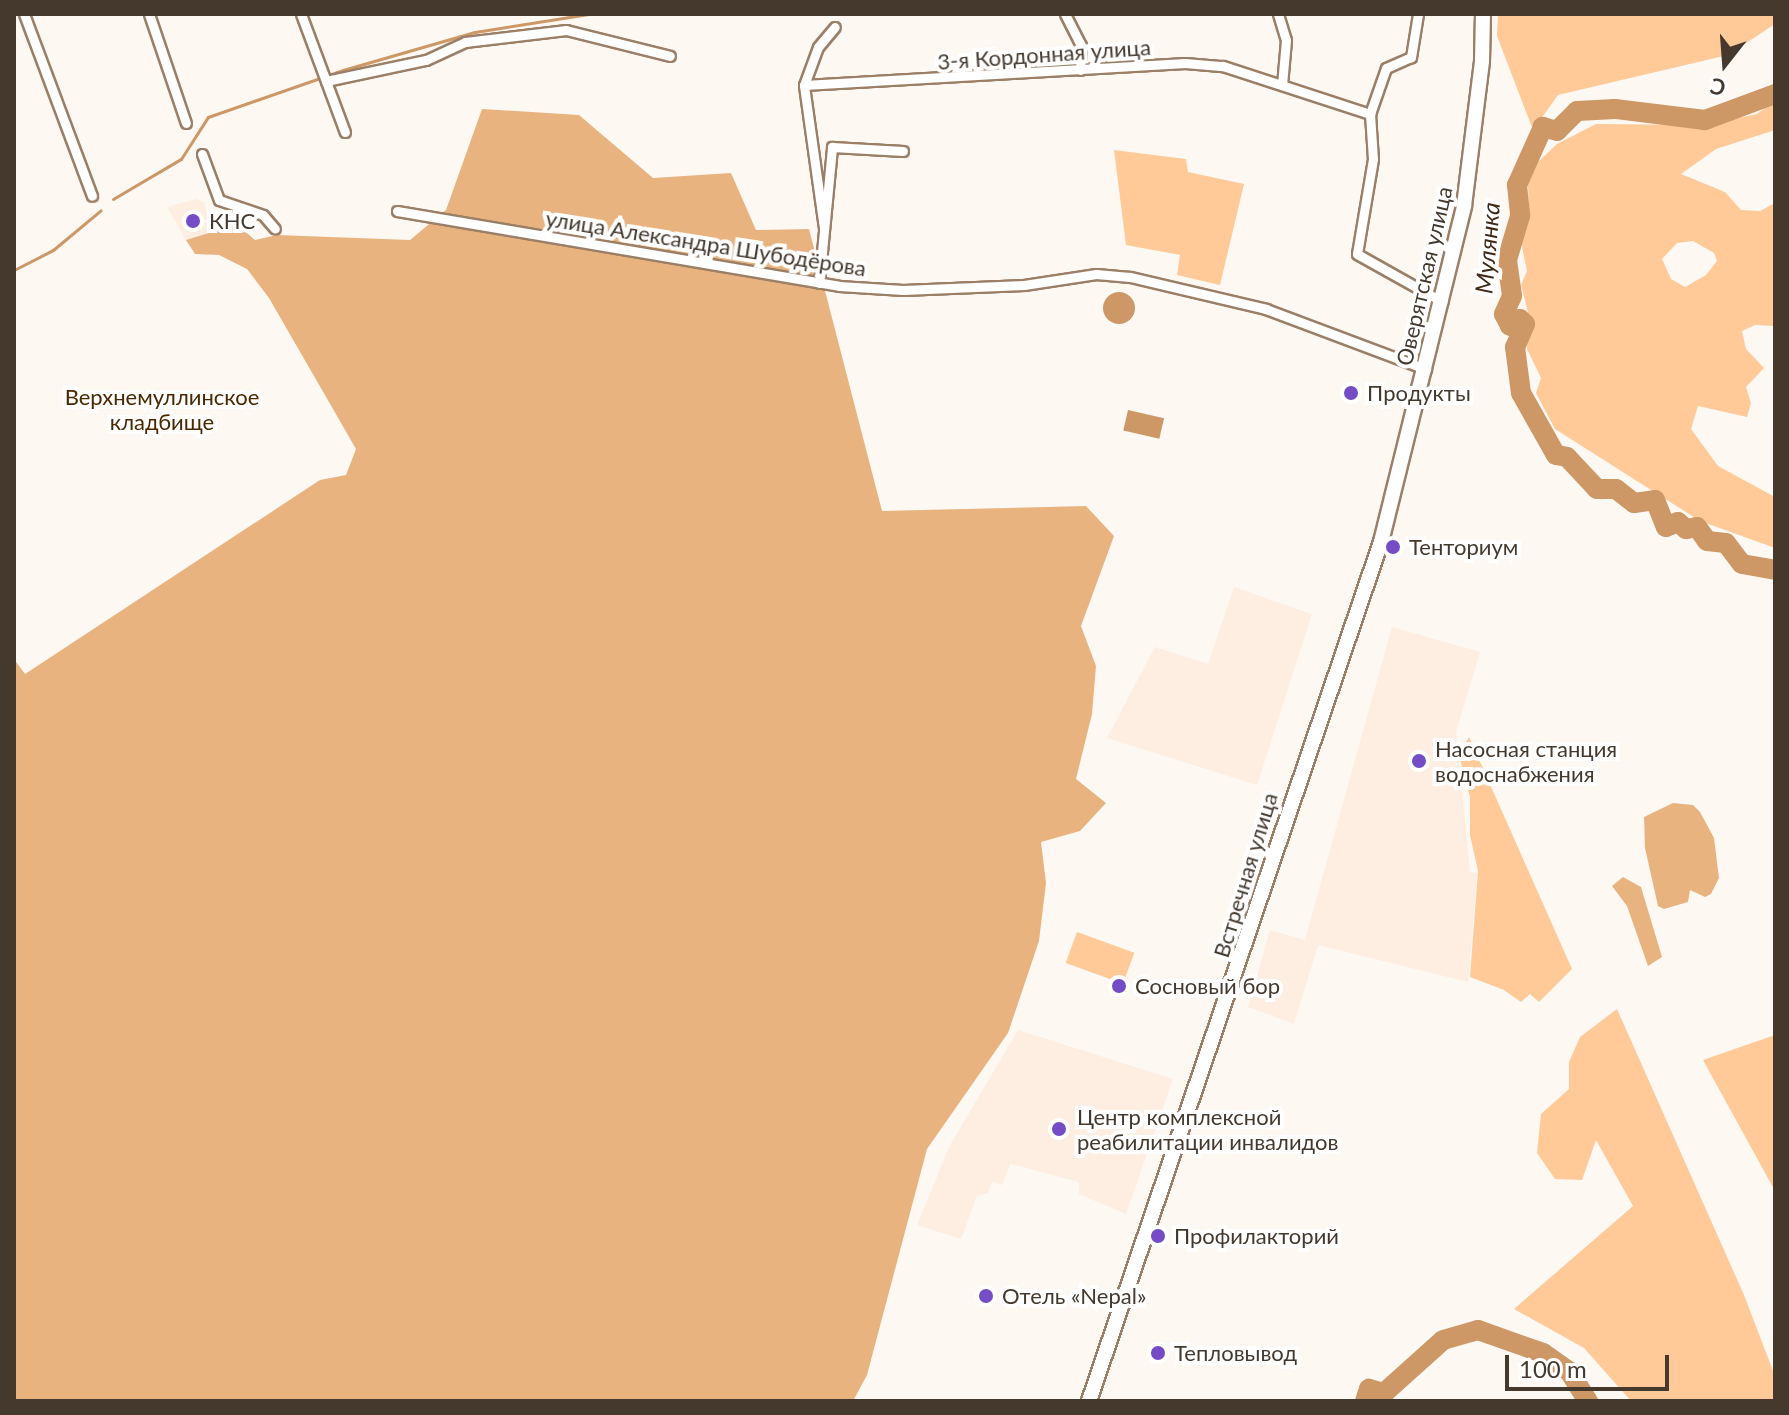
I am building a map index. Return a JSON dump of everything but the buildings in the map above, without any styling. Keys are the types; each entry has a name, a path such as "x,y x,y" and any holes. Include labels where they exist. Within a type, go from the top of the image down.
{"main road":[{"name":"Оверятская улица","path":"1350,633 1381,542 1443,302 1474,137 1483,14"},
{"name":"Встречная улица","path":"1089,1401 1350,633"}],"street":[{"path":"24,14 92,196"},
{"path":"149,14 186,123"},
{"path":"301,14 345,132"},
{"path":"1065,14 1081,45 1080,70"},
{"path":"1278,14 1286,40 1282,85"},
{"path":"1418,14 1411,57 1386,68 1370,114 1373,159 1357,254 1443,302"},
{"path":"824,228 804,85 818,47 835,27"},
{"path":"326,81 426,60 465,42 566,30 670,56"},
{"name":"3-я Кордонная улица","path":"804,85 1185,63 1223,66 1370,114"},
{"path":"819,283 832,147 903,151"},
{"path":"202,154 219,200 260,213 275,229"},
{"name":"улица Александра Шубодёрова","path":"397,211 819,283 903,290 1024,285 1096,274 1130,277 1246,303 1426,369"}],"shaded area":[{"path":"1498,14 1775,14 1775,24 1728,55 1558,95 1533,130 1497,36"},
{"path":"1775,100 1775,130 1716,149 1681,174 1725,192 1741,210 1760,211 1775,203 1775,326 1755,325 1742,331 1746,349 1764,368 1746,387 1751,403 1747,417 1698,406 1691,429 1718,466 1775,497 1775,548 1700,521 1555,429 1536,393 1541,378 1527,349 1528,312 1521,285 1527,271 1520,237 1529,209 1528,184 1538,162 1557,144 1596,124 1705,125 1757,114","holes":["1693,241 1714,253 1717,261 1706,275 1685,287 1671,279 1662,259 1677,243"]},
{"path":"482,109 579,115 653,178 731,173 756,230 809,229 882,511 1086,506 1114,536 1081,626 1096,666 1092,714 1076,779 1106,803 1080,831 1041,842 1046,883 1039,941 1008,1033 927,1149 867,1375 853,1401 14,1401 14,659 25,674 320,480 346,475 356,449 269,298 247,269 219,255 195,254 186,240 212,232 220,210 255,240 277,235 410,240 446,210"},
{"path":"1114,150 1186,159 1188,172 1244,184 1220,285 1177,275 1180,255 1126,245"},
{"path":"196,199 204,202 212,232 186,240 167,207"},
{"path":"1119,292 1130,297 1135,308 1130,319 1119,324 1108,319 1103,308 1108,297"},
{"path":"1128,410 1164,418 1159,439 1123,430"},
{"path":"1234,587 1312,614 1257,785 1107,738 1155,647 1208,664"},
{"path":"1392,627 1480,652 1456,732 1470,872 1477,873 1468,982 1318,945 1294,1024 1248,1007 1270,930 1305,940"},
{"path":"1469,737 1572,969 1539,1002 1530,994 1521,1002 1504,990 1470,977 1478,871 1470,835 1470,797 1459,755"},
{"path":"1673,803 1693,805 1700,812 1714,838 1719,878 1711,894 1705,897 1690,890 1688,902 1664,909 1658,906 1645,848 1644,817"},
{"path":"1623,877 1641,887 1662,957 1648,966 1627,906 1612,886"},
{"path":"1077,932 1134,953 1123,984 1066,963"},
{"path":"1617,1009 1744,1295 1775,1376 1775,1401 1631,1401 1584,1348 1514,1309 1633,1206 1596,1140 1582,1180 1555,1179 1537,1153 1541,1114 1569,1089 1569,1062 1580,1037"},
{"name":"Центр комплексной реабилитации инвалидов","path":"1018,1030 1173,1079 1126,1214 1079,1194 1079,1182 1010,1164 1002,1185 992,1182 988,1193 977,1196 961,1239 917,1225 950,1145"},
{"path":"1775,1035 1775,1191 1703,1060"}],"waterway":[{"path":"113,199 181,159 208,117 343,70 475,32 589,14"},
{"name":"Мулянка","path":"1775,94 1705,120 1615,109 1577,111 1557,131 1543,127 1517,185 1520,216 1507,260 1512,296 1504,314 1510,326 1520,319 1525,324 1515,347 1521,393 1556,455 1567,457 1597,489 1616,489 1634,503 1655,500 1666,527 1678,522 1686,529 1697,527 1707,541 1726,543 1742,564 1775,570"},
{"path":"14,270 53,250 101,210"},
{"name":"Мулянка","path":"1365,1401 1369,1389 1384,1393 1443,1340 1478,1330 1543,1353 1569,1371 1588,1401"}],"place":[{"name":"КНС","path":"193,221"},
{"name":"Пpoдукты","path":"1351,393"},
{"name":"Тенториум","path":"1393,547"},
{"name":"Насосная станция водоснабжения","path":"1419,761"},
{"name":"Сосновый бор","path":"1119,986"},
{"name":"Центр комплексной реабилитации инвалидов","path":"1059,1129"},
{"name":"Профилакторий","path":"1158,1236"},
{"name":"Отель «Nepal»","path":"986,1296"},
{"name":"Тепловывод","path":"1158,1353"}],"park label":[{"name":"Верхнемуллинское кладбище","path":"162,408"}]}
